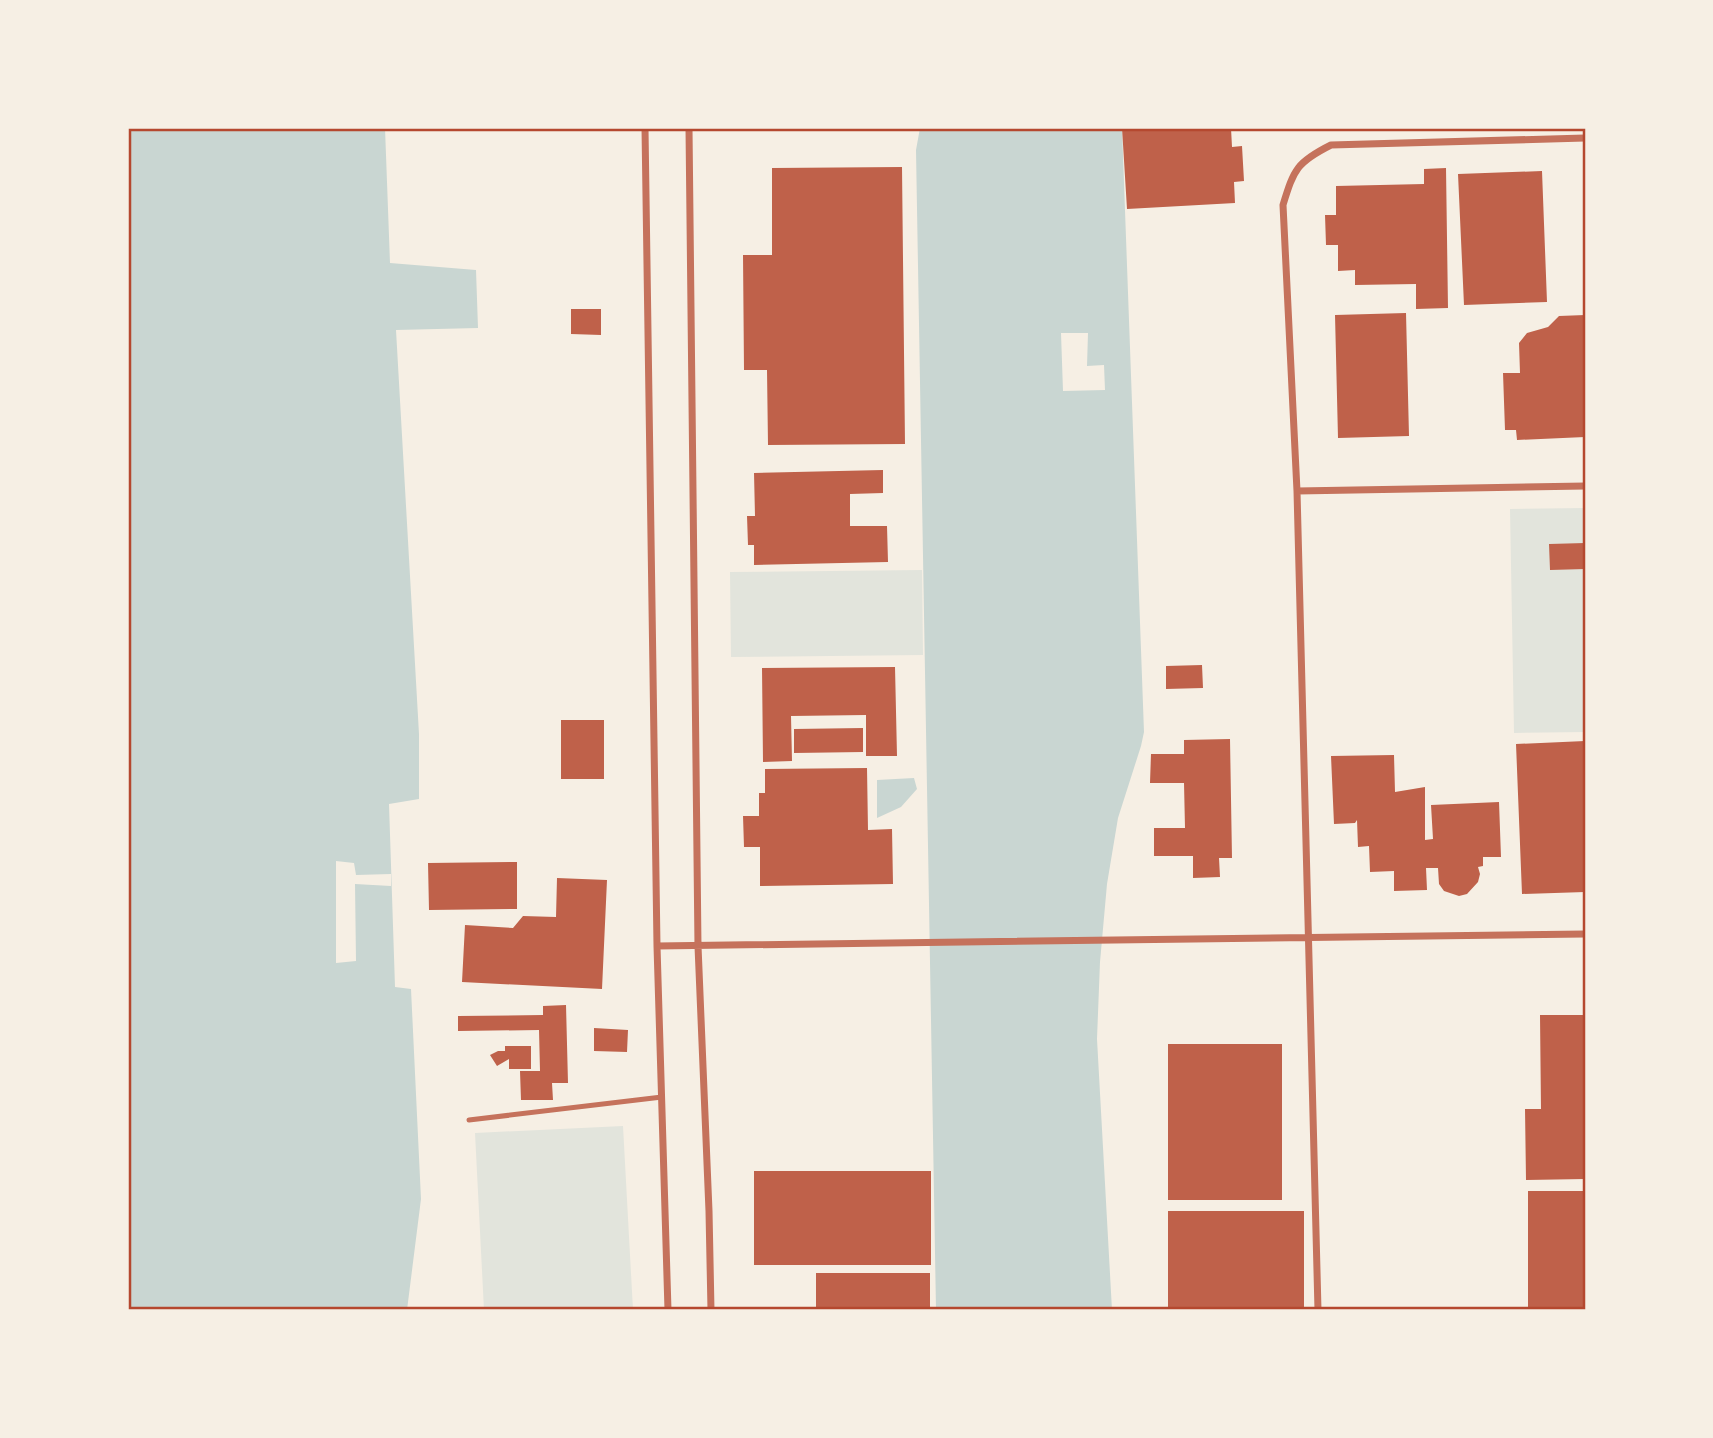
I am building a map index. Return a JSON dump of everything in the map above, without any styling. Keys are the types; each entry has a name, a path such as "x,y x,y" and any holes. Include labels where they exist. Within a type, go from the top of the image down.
{"street":[{"path":"645,128 657,946 668,1310"},
{"path":"689,128 698,946 711,1310"},
{"path":"1318,1310 1297,491 1283,205 1293,174 1308,157 1332,145 1585,138"},
{"path":"1297,491 1585,486"},
{"path":"657,946 1585,934"}],"lane":[{"path":"468,1120 662,1097"}],"shaded area":[{"path":"128,128 385,128 390,263 476,270 478,328 396,330 419,734 419,799 389,804 395,987 411,989 421,1199 407,1310 128,1310"},
{"path":"920,128 1122,128 1144,732 1118,818 1107,884 1100,962 1097,1039 1112,1310 936,1310 916,150"},
{"path":"1585,508 1585,732 1514,733 1510,509"},
{"path":"922,570 923,655 731,657 730,572"},
{"path":"914,778 917,789 901,807 877,818 877,780"},
{"path":"623,1126 633,1310 484,1310 475,1133"}],"pier":[{"path":"1061,333 1088,333 1087,366 1104,365 1105,390 1063,391"},
{"path":"336,861 354,863 356,875 391,874 391,886 355,884 356,961 336,963"}],"building":[{"path":"1122,128 1231,128 1232,147 1242,146 1244,181 1234,182 1235,203 1127,209"},
{"path":"902,167 905,444 768,445 767,370 744,370 743,255 772,255 772,168"},
{"path":"1446,168 1448,308 1416,309 1416,284 1355,285 1355,270 1338,271 1338,245 1326,245 1325,215 1336,215 1336,186 1424,184 1424,169"},
{"path":"1542,171 1547,302 1464,305 1458,174"},
{"path":"571,309 601,309 601,335 571,334"},
{"path":"1406,313 1409,436 1338,438 1335,315"},
{"path":"1585,315 1585,437 1517,440 1516,430 1505,430 1503,373 1520,373 1519,343 1527,333 1548,327 1559,316"},
{"path":"883,470 883,493 850,494 850,526 887,526 888,562 754,565 754,545 748,545 747,516 755,516 754,473"},
{"path":"1585,543 1585,569 1550,570 1549,544"},
{"path":"1202,665 1203,688 1166,689 1166,666"},
{"path":"895,667 897,756 866,756 866,715 791,716 792,761 763,762 762,668"},
{"path":"561,720 604,720 604,779 561,779"},
{"path":"863,728 863,752 794,753 794,729"},
{"path":"1230,739 1232,858 1219,858 1220,877 1193,878 1193,856 1154,856 1154,828 1185,828 1184,783 1150,783 1151,754 1184,754 1184,740"},
{"path":"1585,741 1585,892 1522,894 1516,744"},
{"path":"1394,755 1395,792 1425,787 1425,840 1433,839 1431,805 1499,802 1501,857 1483,857 1483,866 1478,867 1478,882 1467,894 1459,896 1444,891 1439,884 1438,868 1426,868 1427,890 1394,891 1394,871 1370,872 1369,846 1358,847 1357,820 1355,823 1334,824 1331,756"},
{"path":"867,768 868,830 892,829 893,884 760,886 760,847 744,847 743,816 759,816 759,793 765,793 765,769"},
{"path":"517,862 517,909 429,910 428,863"},
{"path":"557,878 607,880 602,989 462,982 465,925 513,928 523,916 556,917"},
{"path":"566,1005 568,1083 552,1083 553,1100 521,1100 520,1071 540,1071 539,1030 458,1031 458,1016 543,1015 543,1006"},
{"path":"1540,1015 1585,1015 1585,1179 1526,1180 1525,1109 1541,1109"},
{"path":"594,1028 628,1030 627,1052 594,1051"},
{"path":"1168,1044 1282,1044 1282,1200 1168,1200"},
{"path":"505,1046 531,1046 531,1069 509,1069 509,1059 497,1066 490,1055 505,1051"},
{"path":"754,1171 931,1171 931,1265 754,1265"},
{"path":"1528,1191 1585,1191 1585,1310 1528,1310"},
{"path":"1168,1211 1304,1211 1304,1308 1168,1308"},
{"path":"816,1273 930,1273 930,1310 816,1310"}]}
